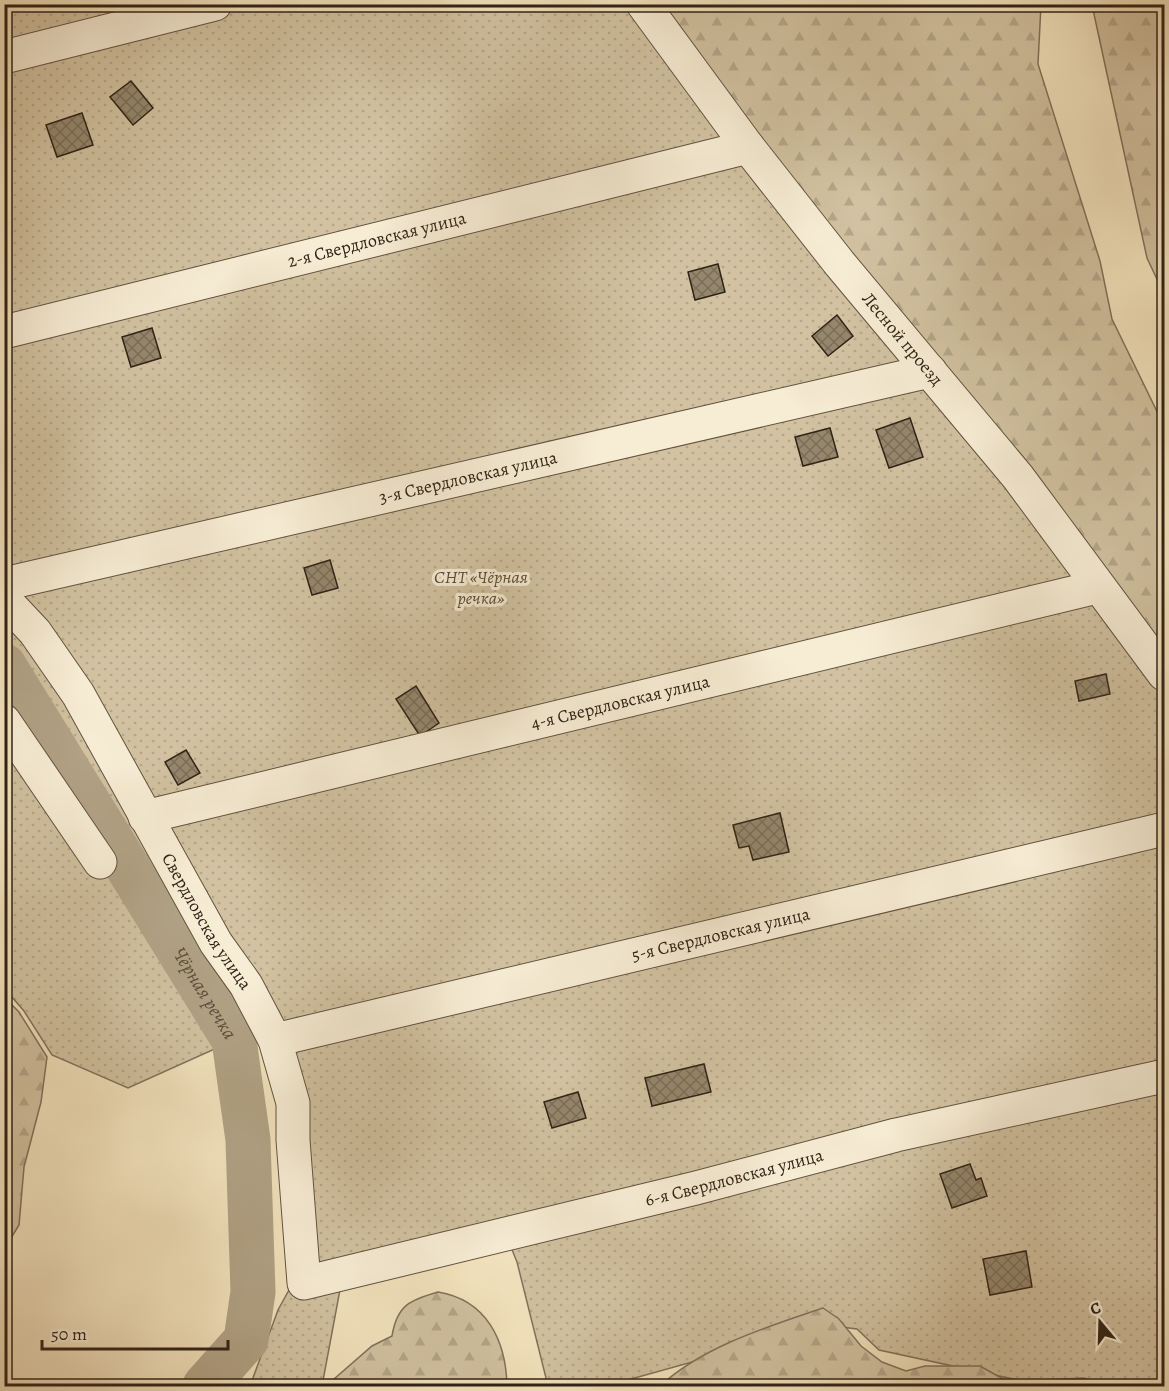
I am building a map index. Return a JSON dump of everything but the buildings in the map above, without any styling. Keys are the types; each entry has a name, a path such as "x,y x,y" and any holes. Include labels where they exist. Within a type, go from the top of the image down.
{"street":[{"path":"4,57 215,4"},
{"name":"Лесной проезд","path":"643,4 748,147 1017,477 1164,674"},
{"name":"2-я Свердловская улица","path":"4,332 748,147"},
{"name":"3-я Свердловская улица","path":"4,584 930,371"},
{"name":"4-я Свердловская улица","path":"145,817 1097,587"},
{"name":"Свердловская улица","path":"4,599 35,632 78,694 216,943 246,986 275,1040 293,1103 293,1140 304,1283"},
{"path":"4,721 99,862"},
{"name":"5-я Свердловская улица","path":"275,1040 1164,829"},
{"name":"6-я Свердловская улица","path":"304,1283 696,1188 896,1135 1164,1076"}],"green space":[{"name":"СНТ «Чёрная речка»","path":"5,5 630,5 1164,683 1164,1386 1106,1386 1084,1378 1022,1381 879,1350 857,1329 825,1325 606,1386 548,1386 517,1262 502,1225 345,1263 322,1386 250,1386 278,1310 289,1290 314,1271 279,1020 128,1088 52,1055 24,1011 5,989"},
{"path":"658,5 1041,5 1038,64 1100,261 1112,319 1164,426 1164,646 897,319"},
{"path":"1092,5 1164,5 1164,294 1147,258"},
{"path":"5,998 19,1012 47,1057 41,1102 24,1167 19,1225 5,1248"},
{"path":"438,1292 455,1296 469,1304 481,1313 490,1325 503,1353 507,1386 326,1386 372,1346 392,1336 397,1317 406,1305"},
{"path":"823,1308 839,1319 861,1346 882,1362 906,1371 925,1366 980,1366 1003,1379 1028,1386 660,1386 677,1372 716,1349 758,1330"}],"waterway":[{"name":"Чёрная речка","path":"4,666 234,1040 248,1140 253,1292 246,1340 205,1386"}]}
